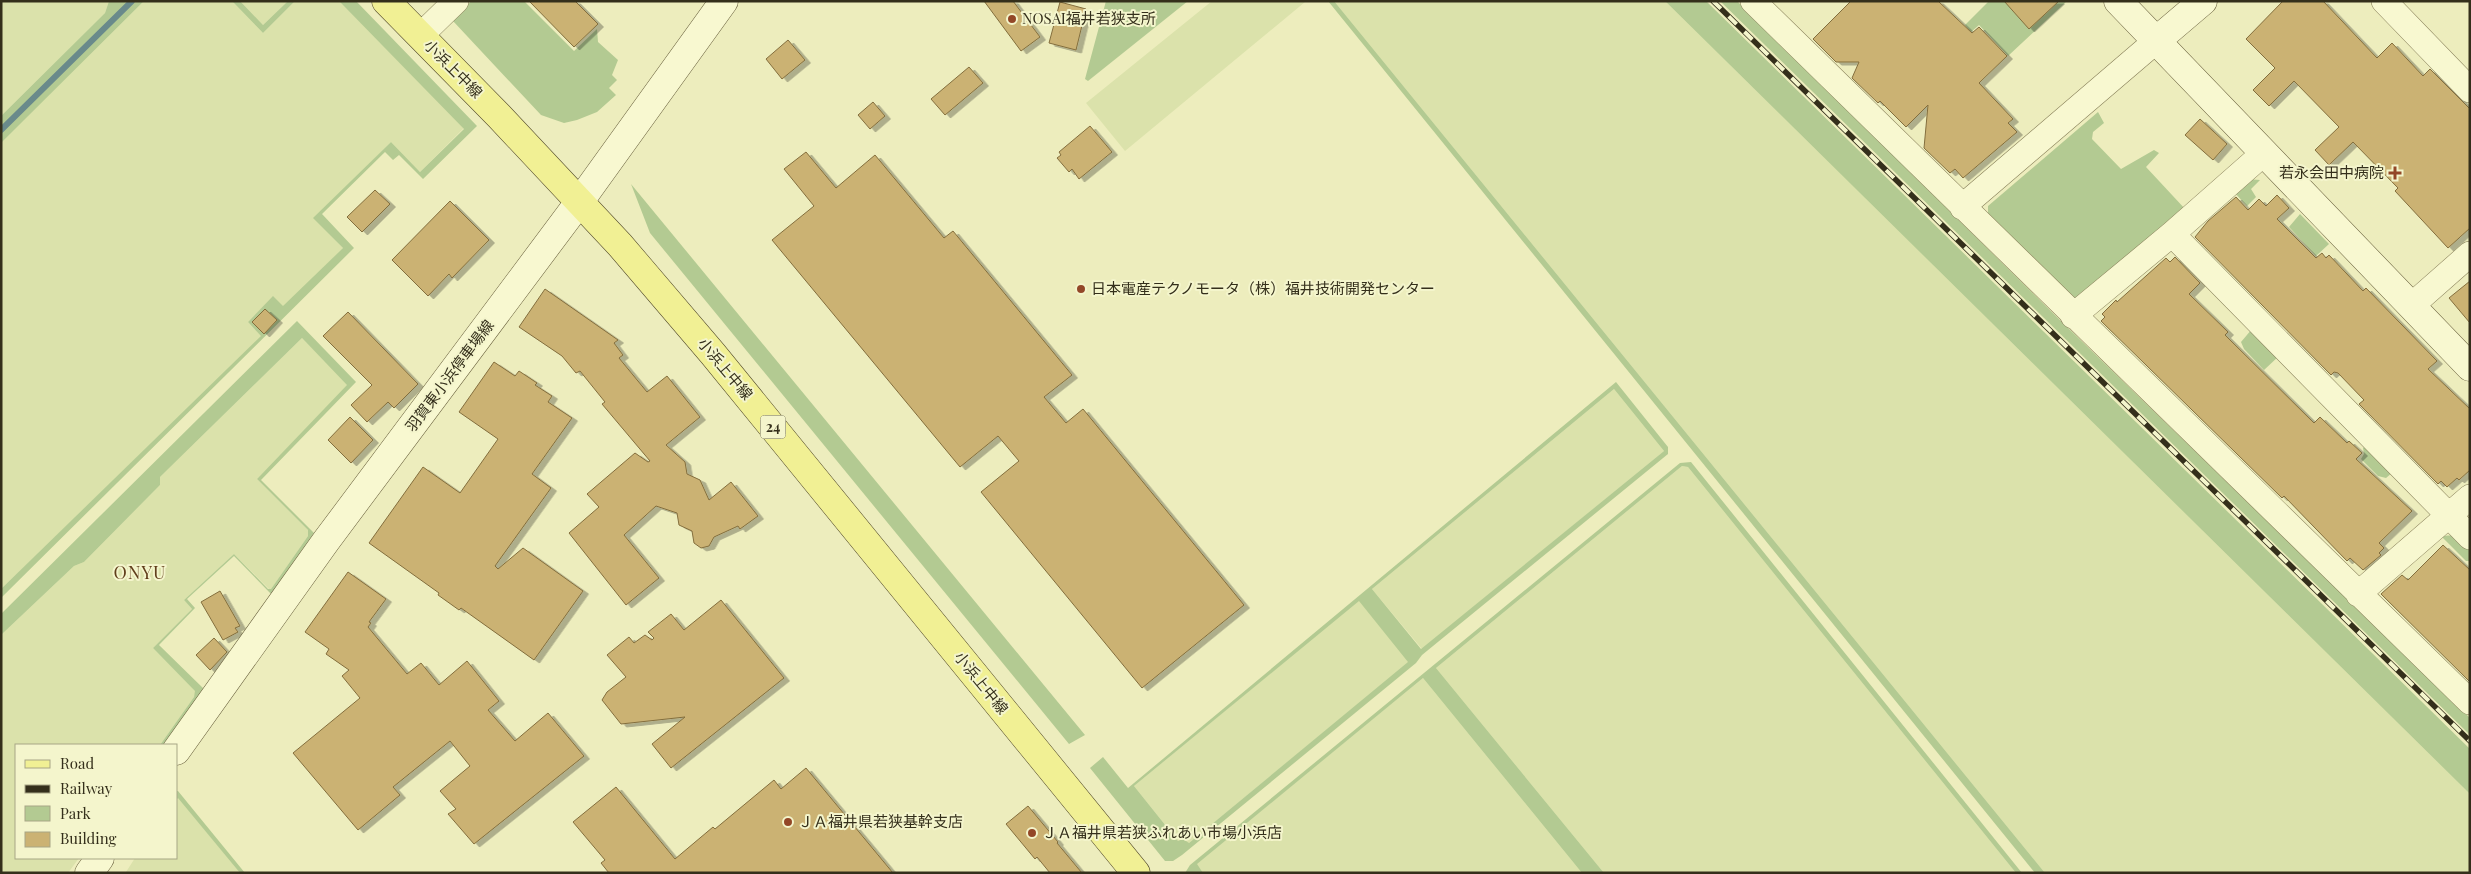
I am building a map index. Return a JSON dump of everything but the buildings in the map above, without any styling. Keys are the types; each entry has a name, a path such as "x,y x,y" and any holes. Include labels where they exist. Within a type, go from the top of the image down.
{"main road":[{"name":"小浜上中線","path":"386,1 580,201 713,354 1136,873"},
{"name":"羽賀東小浜停車場線","path":"178,748 326,541 580,201 724,1"},
{"path":"2118,1 2470,367"},
{"path":"2156,41 2203,1"},
{"path":"89,873 99,859"}],"street":[{"path":"420,36 456,1"},
{"path":"1754,1 2073,316 2470,702"},
{"path":"2384,1 2470,90"},
{"path":"1962,207 2156,41"},
{"path":"2073,316 2172,234 2264,153"},
{"path":"2172,234 2470,537"},
{"path":"2411,306 2470,254"},
{"path":"2358,594 2470,497"}],"green space":[{"path":"1,1 109,1 105,13 1,116"},
{"path":"109,1 144,1 1,143 1,116 105,13"},
{"path":"144,1 232,1 263,33 295,1 339,1 464,128 420,172 391,142 314,218 343,248 283,307 273,297 248,322 262,336 1,589 1,143"},
{"path":"232,1 240,1 263,25 288,1 295,1 263,33"},
{"path":"240,1 288,1 263,25"},
{"path":"339,1 356,1 477,126 423,179 399,155 393,160 385,152 322,214 354,248 1,598 1,589 261,336 248,322 273,296 283,306 343,248 313,218 391,142 420,172 464,129"},
{"path":"471,1 524,1 574,51 597,29 598,42 618,60 612,75 617,80 609,88 616,95 597,112 577,120 564,123 541,115 453,21"},
{"path":"1106,1 1188,1 1088,81 1085,79"},
{"path":"1212,1 1305,2 1125,151 1086,103"},
{"path":"1328,1 1334,1 2045,873 2035,873"},
{"path":"1334,1 1665,1 2470,794 2470,873 2045,873"},
{"path":"1665,1 1706,1 2470,749 2470,794"},
{"path":"1720,1 1737,1 2066,326 2470,718 2470,735"},
{"path":"1989,1 2067,1 2008,56 1979,25 1971,32 1965,25"},
{"path":"2098,112 2104,123 2093,132 2092,139 2121,169 2154,150 2159,153 2146,167 2186,210 2081,298 2069,298 1988,219 1988,206"},
{"path":"2247,179 2260,180 2251,189 2256,197 2247,206 2233,191"},
{"path":"631,184 1085,735 1069,744 650,233"},
{"path":"2300,214 2329,244 2316,256 2289,227"},
{"path":"297,321 356,382 261,480 314,533 271,594 234,556 187,599 195,608 159,645 205,690 166,744 161,744 194,697 195,691 153,648 192,609 184,600 234,554 268,589 271,589 308,536 308,530 257,479 347,385 302,338 160,477 160,485 84,562 74,566 1,635 1,614"},
{"path":"2252,329 2279,356 2264,370 2244,349 2241,342"},
{"path":"302,338 348,385 257,479 308,530 308,536 271,589 234,554 184,600 192,609 153,648 196,691 194,697 161,744 15,744 15,859 78,859 68,873 1,873 1,635 74,566 84,562 160,485 160,477"},
{"path":"1616,382 1668,447 1668,454 1173,861 1165,861 1090,768 1103,757 1128,788","holes":["1614,389 1664,451 1421,649 1372,589","1359,601 1408,662 1189,843 1183,839 1178,841 1134,786"]},
{"path":"1614,389 1664,451 1422,649 1372,589"},
{"path":"2366,445 2393,472 2386,478 2378,476 2361,459 2364,454 2363,448"},
{"path":"1691,462 2022,873 2016,873 1688,467 1682,466 1436,668 1604,873 1582,873 1423,678 1197,864 1203,873 1185,873 1190,865 1680,463"},
{"path":"1682,466 1688,467 2016,873 1604,873 1436,668"},
{"path":"2457,535 2470,549 2470,561 2466,561 2441,536"},
{"path":"1359,600 1409,662 1189,843 1178,841 1134,786"},
{"path":"1423,678 1582,873 1203,873 1196,864"},
{"path":"178,791 245,873 240,873 178,798"},
{"path":"178,797 240,873 126,872 134,859 178,859"}],"waterway":[{"path":"1,130 132,1"}],"railway":[{"path":"1713,1 2470,741"}],"place":[{"name":"NOSAI福井若狭支所","path":"1012,19"},
{"name":"若永会田中病院","path":"2395,173"},
{"name":"日本電産テクノモータ（株）福井技術開発センター","path":"1081,289"},
{"name":"ＪＡ福井県若狭基幹支店","path":"788,822"},
{"name":"ＪＡ福井県若狭ふれあい市場小浜店","path":"1032,833"}],"district":[{"name":"ONYU","path":"140,573"}]}
